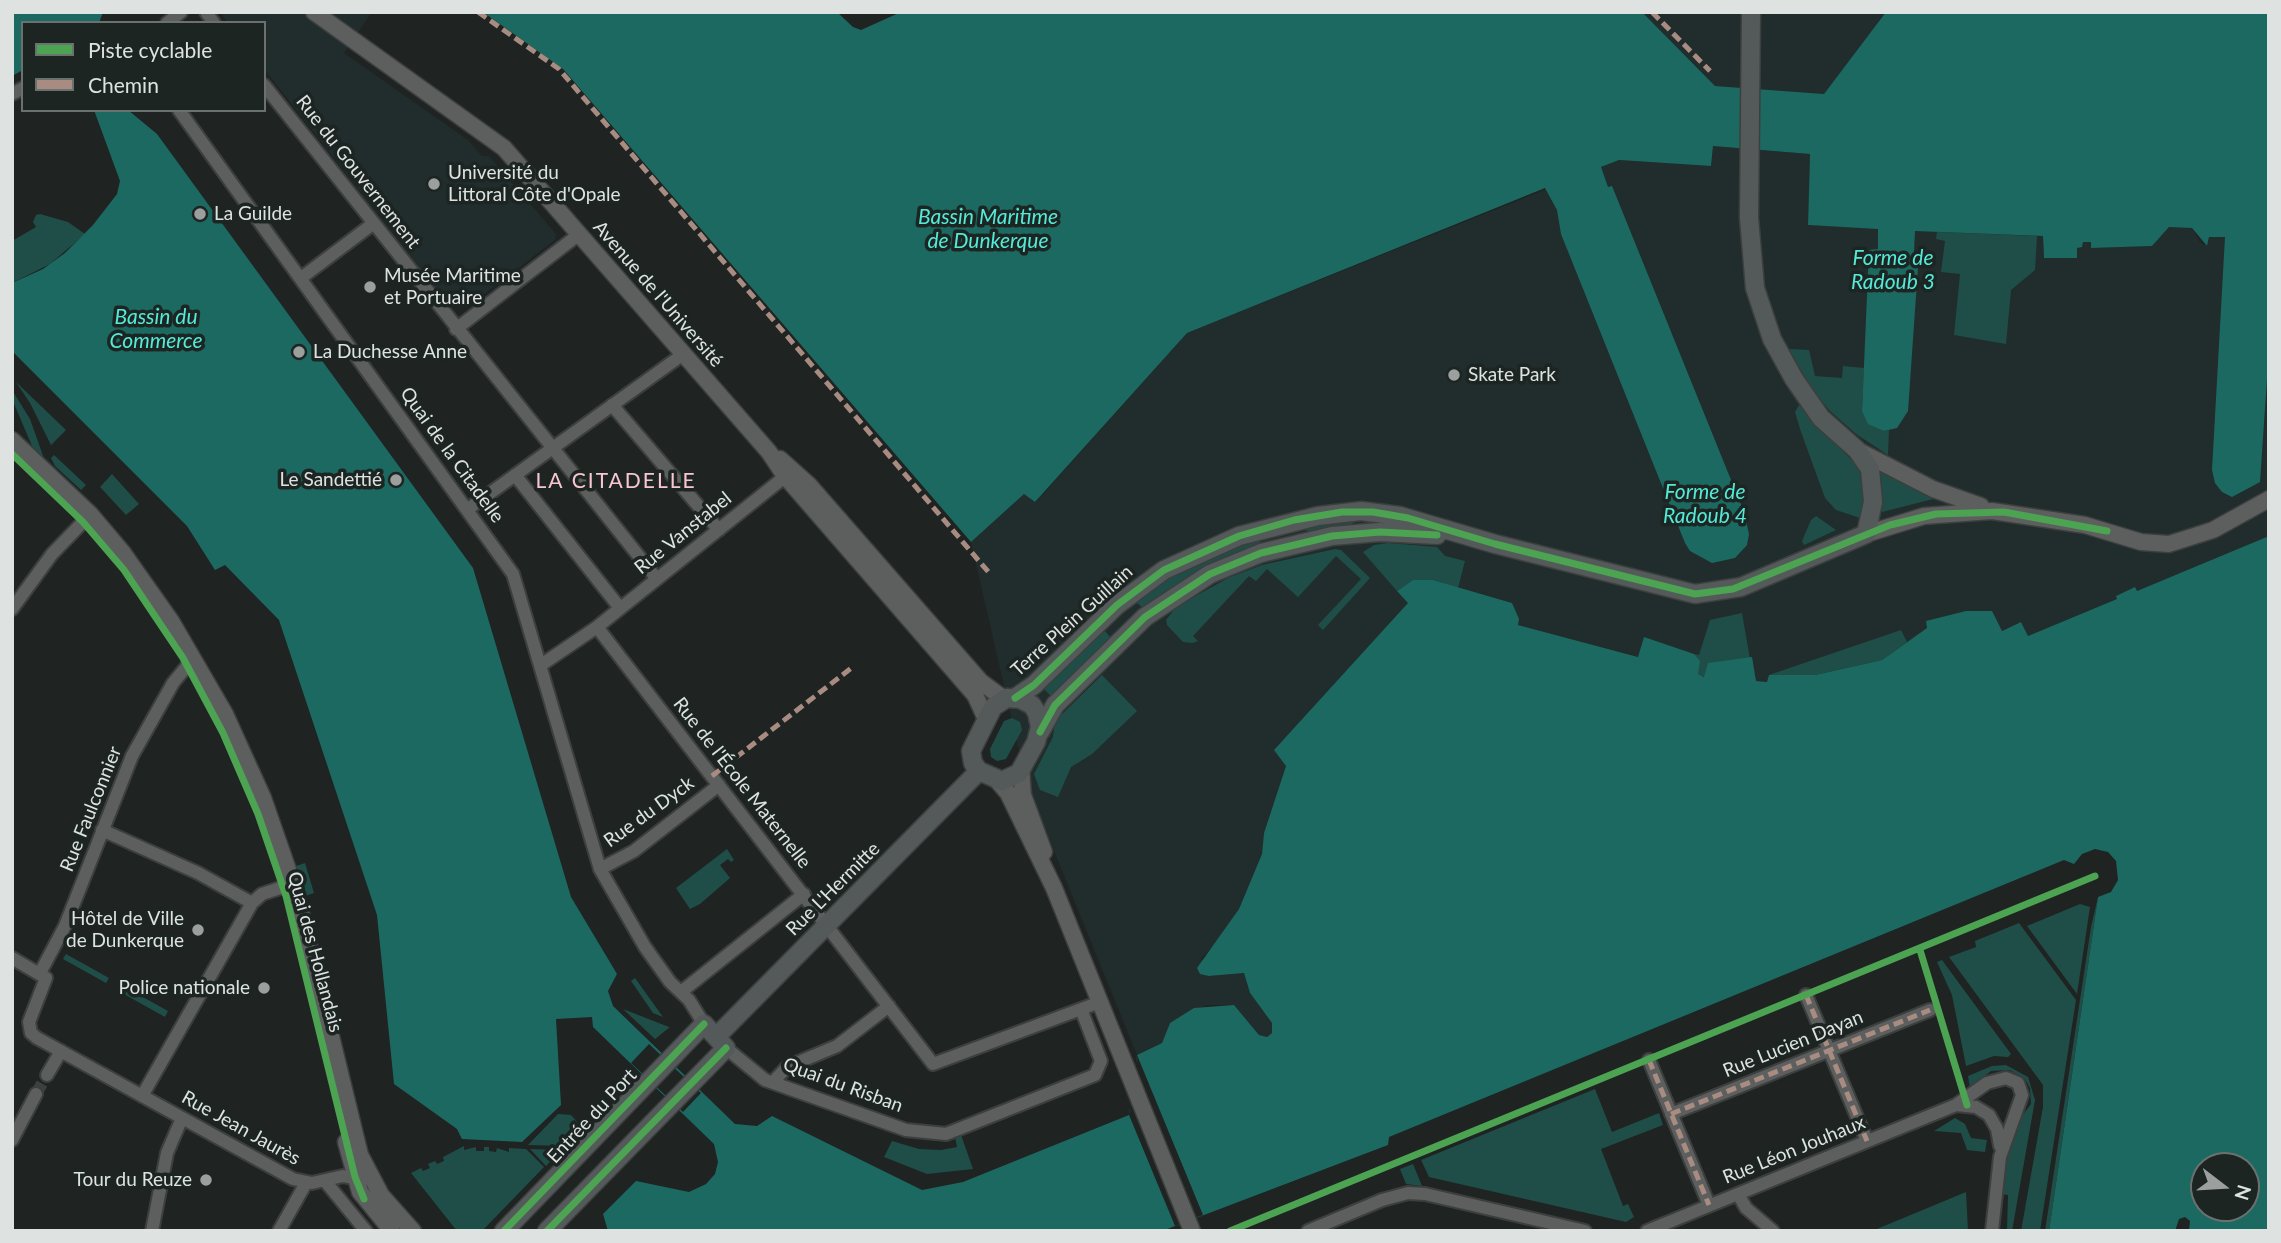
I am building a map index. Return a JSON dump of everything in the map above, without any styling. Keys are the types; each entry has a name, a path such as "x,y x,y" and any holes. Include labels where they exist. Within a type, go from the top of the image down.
{"main road":[{"path":"1040,732 1035,709 1010,699 993,707 986,719 971,751 973,763 979,771 997,780 1012,778 1021,769 1055,705 1161,604 1210,574 1288,545 1340,535 1380,532 1424,534 1495,544 1658,587 1702,594 1741,587 1866,534 1873,502 1873,480 1857,450 1829,426 1786,365 1765,324 1752,271 1749,172 1751,12"},
{"name":"Terre Plein Guillain","path":"1010,699 1030,689 1116,605 1147,581 1206,549 1273,526 1342,512 1373,512 1438,525 1495,544"},
{"name":"Rue L'Hermitte","path":"715,1036 979,771"},
{"path":"547,1231 695,1080 715,1036"},
{"name":"Entrée du Port","path":"504,1231 671,1056 715,1036"}],"street":[{"name":"Avenue de l'Université","path":"314,12 491,136 769,452 981,682 1010,699"},
{"name":"Rue du Gouvernement","path":"266,88 657,579"},
{"name":"Quai de la Citadelle","path":"180,112 468,509 516,580 600,869"},
{"path":"301,278 374,223"},
{"path":"456,329 578,235"},
{"path":"468,509 682,355"},
{"path":"612,405 719,530"},
{"name":"Quai des Hollandais","path":"12,440 103,528 152,592 191,663 288,885 360,1154 382,1195 413,1231"},
{"path":"1857,450 1943,493 2004,512"},
{"name":"Quai des Hollandais","path":"12,454 83,522 124,569 191,663"},
{"name":"Avenue de l'Université","path":"790,473 975,695 986,719"},
{"name":"Rue Vanstabel","path":"541,665 597,627 790,473"},
{"path":"515,475 620,608"},
{"path":"1866,534 1924,516 1966,511 2004,512 2085,525 2141,542 2169,544 2224,525 2269,499"},
{"path":"12,609 52,554 83,522"},
{"name":"Rue de l'École Maternelle","path":"597,627 933,1064 1081,1009"},
{"name":"Rue Faulconnier","path":"61,1051 34,1036 30,1030 31,1011 46,982 40,973 65,926 136,748 173,683 191,663"},
{"path":"1021,769 1023,795 1054,888 1192,1231"},
{"path":"997,780 1010,797 1054,888"},
{"name":"Rue du Dyck","path":"600,869 634,852 719,785"},
{"path":"102,830 198,873 252,903"},
{"name":"Quai du Risban","path":"600,869 645,947 715,1036 755,1074 906,1130 926,1135 946,1134 1095,1074 1101,1061 1081,1009"},
{"path":"142,1096 252,903 262,894 288,885"},
{"name":"Quai des Hollandais","path":"288,885 355,1177 364,1199 392,1231"},
{"path":"681,992 804,894"},
{"path":"12,958 40,973"},
{"path":"1807,995 1867,1141"},
{"path":"1081,1009 1100,1002"},
{"path":"773,1082 787,1067 837,1046 889,1006"},
{"name":"Rue Lucien Dayan","path":"1671,1114 1930,1010"},
{"path":"47,1075 61,1051"},
{"name":"Rue Jean Jaurès","path":"61,1051 284,1175 306,1183 355,1177"},
{"path":"1649,1060 1709,1205"},
{"name":"Rue Léon Jouhaux","path":"1647,1231 1956,1105 1995,1079 2009,1078 2018,1083 2021,1098 2000,1157"},
{"path":"12,1140 16,1124 36,1094"},
{"path":"1956,1105 1976,1107 1991,1117 1998,1132 2000,1157 1993,1231"},
{"path":"152,1231 167,1153 182,1118"},
{"path":"325,1181 338,1169 347,1146"},
{"path":"355,1177 372,1185 382,1195"},
{"path":"325,1181 349,1187 364,1199"},
{"path":"325,1181 366,1231"},
{"path":"279,1231 306,1183"},
{"path":"1308,1231 1382,1200 1408,1193 1425,1194 1585,1231"},
{"path":"1738,1194 1746,1208 1773,1231"}],"shaded area":[{"name":"Université du Littoral Côte d'Opale","path":"220,12 372,12 344,53 468,140 482,156 489,156 556,234 555,240 466,308 458,299 449,305 266,72 266,21 227,21"},
{"path":"1642,12 1886,12 1824,94 1715,86"},
{"path":"1713,146 1810,154 1808,225 2043,236 2044,258 2077,247 2082,242 2091,242 2092,248 2152,246 2169,227 2192,228 2200,242 2207,246 2212,235 2269,241 2269,536 2137,591 2134,588 2116,596 2117,599 2028,636 2021,622 2001,631 1928,628 1882,660 1768,682 1756,681 1644,638 1639,657 1518,625 1512,603 1433,580 1397,590 1409,603 1275,749 1286,766 1264,833 1262,854 1239,909 1220,938 1201,959 1209,976 1244,973 1250,993 1272,1023 1272,1033 1267,1037 1259,1035 1234,1005 1206,1005 1170,1023 1162,1043 1137,1055 1026,782 971,542 1024,494 1036,502 1187,333 1619,160 1711,166"}],"green space":[{"path":"36,215 68,222 85,234 50,264 12,283 12,241 36,227 33,222"},
{"path":"1937,232 2037,236 2035,270 2011,290 2006,344 1954,335 1960,274 1941,272 1945,241 1936,239"},
{"path":"1789,349 1809,350 1815,376 1842,378 1843,366 1864,368 1862,410 1884,431 1889,430 1888,455 1856,434 1830,411 1811,388"},
{"path":"16,382 66,430 51,445 30,403"},
{"path":"12,390 30,419 47,467 35,453 12,399"},
{"path":"1799,405 1861,470 1865,499 1860,518 1836,510 1825,498 1795,412"},
{"path":"54,455 86,485 81,490 55,466 51,458"},
{"path":"1881,472 1920,490 1933,499 1882,512"},
{"path":"112,474 139,504 126,515 100,487"},
{"path":"1816,516 1836,530 1804,545 1802,541 1811,520"},
{"path":"1356,521 1349,526 1314,532 1299,529 1301,526"},
{"path":"1260,538 1261,547 1143,608 1137,603 1136,599 1181,565"},
{"path":"1388,543 1437,547 1445,556 1465,561 1458,588 1433,580 1413,580 1397,591 1363,552 1374,545"},
{"path":"1335,549 1341,550 1370,578 1323,630 1318,625 1361,579 1336,556 1298,597 1267,569 1256,581 1249,576 1193,636 1198,641 1183,642 1167,625 1166,620 1176,607 1228,578 1262,565"},
{"path":"1742,613 1750,659 1705,677 1697,674 1694,654 1699,655 1710,620"},
{"path":"1100,626 1114,641 1054,699 1040,685"},
{"path":"1901,630 1907,642 1882,660 1815,675 1769,675"},
{"path":"1102,675 1137,711 1092,754 1071,767 1058,797 1040,790 1034,774 1053,737 1055,721"},
{"path":"1012,718 1020,722 1022,730 1006,759 997,761 991,757 990,749 1004,721"},
{"path":"727,849 734,860 731,862 728,859 720,865 730,878 700,904 690,909 676,888"},
{"path":"305,863 314,893 302,897 293,867"},
{"path":"2098,897 2049,1231 2045,1231 2091,927"},
{"path":"2080,904 2090,907 2077,994 2027,926"},
{"path":"2019,923 2076,1000 2040,1231 2021,1231 2043,1107 2043,1085 1949,957 1976,947 1975,941"},
{"path":"66,954 109,978 106,983 63,959"},
{"path":"1942,960 2011,1054 2008,1057 1994,1056 1966,1066 1952,995 1937,962"},
{"path":"635,978 663,1017 653,1013 631,981"},
{"path":"125,987 168,1011 165,1017 122,993"},
{"path":"623,1009 669,1027 670,1027 655,1039"},
{"path":"2006,1065 2028,1077 2035,1100 2012,1231 2007,1231 2008,1195 2001,1194 2016,1124 2031,1104 2030,1088 2025,1079 2010,1070 1991,1071 1970,1088 1968,1076 1992,1066"},
{"path":"1595,1089 1612,1132 1659,1113 1663,1125 1601,1149 1623,1206 1628,1204 1634,1217 1626,1222 1429,1177 1421,1160"},
{"path":"558,1114 571,1115 583,1128 565,1146 528,1145"},
{"path":"1955,1118 1965,1124 1971,1138 1987,1140 1985,1152 1967,1150 1961,1133 1934,1131"},
{"path":"961,1135 973,1169 927,1174 884,1157 892,1141 919,1149 941,1150 957,1147 955,1137"},
{"path":"464,1146 464,1150 476,1147 476,1151 484,1151 484,1147 489,1147 489,1151 496,1152 497,1148 509,1152 509,1148 526,1149 544,1167 482,1231 457,1231 411,1173 421,1168 423,1171 430,1168 428,1164 435,1161 437,1164 444,1161 443,1157"},
{"path":"530,1149 561,1150 546,1166"},
{"path":"1413,1164 1422,1186 1406,1184 1400,1169"},
{"path":"1966,1192 1968,1231 1872,1231"}],"water":[{"path":"12,12 103,12 100,21 21,21 21,71 12,76"},
{"name":"Bassin Maritime de Dunkerque","path":"483,12 837,12 853,27 861,30 901,12 1642,12 1715,86 1824,94 1886,12 2269,12 2269,349 2260,482 2232,497 2222,492 2215,483 2212,470 2225,237 2209,237 2207,246 2192,228 2169,227 2152,246 2091,248 2091,242 2083,242 2082,247 2077,248 2077,258 2044,258 2043,236 1915,231 1914,252 1919,253 1908,411 1897,428 1884,431 1868,424 1862,411 1869,250 1878,249 1878,229 1808,225 1810,154 1713,146 1711,166 1619,160 1601,167 1608,187 1612,186 1744,512 1749,534 1747,545 1735,558 1712,563 1690,551 1685,543 1561,234 1557,210 1545,188 1187,333 1035,502 1024,494 971,542 563,69"},
{"name":"Bassin du Commerce","path":"95,112 130,112 157,134 473,568 571,897 617,974 608,991 613,1006 735,1124 757,1126 772,1116 922,1190 963,1182 1129,1115 1137,1055 1162,1043 1170,1023 1194,1008 1234,1005 1259,1035 1267,1037 1272,1033 1272,1023 1250,993 1244,973 1209,976 1200,974 1197,968 1239,909 1262,854 1264,833 1286,766 1274,750 1408,603 1397,591 1413,580 1433,580 1512,603 1519,619 1518,625 1638,657 1644,637 1694,654 1700,661 1698,674 1704,677 1708,663 1752,657 1756,681 1767,682 1769,675 1815,675 1882,660 1927,628 1926,621 1966,611 1992,611 2002,631 2021,622 2028,636 2117,599 2116,596 2135,587 2137,591 2269,536 2269,1231 2189,1231 2190,1221 2185,1217 2179,1219 2175,1231 2049,1231 2098,897 2111,892 2118,880 2116,861 2108,852 2095,849 2082,854 2074,864 2064,860 1389,1137 1388,1145 1162,1231 608,1231 603,1214 636,1181 689,1192 706,1184 715,1174 718,1162 714,1144 593,1027 592,1017 556,1019 561,1105 522,1142 462,1139 457,1129 394,1084 377,915 279,620 225,565 215,570 187,526 12,351 12,283 43,269 65,253 93,225 117,194 120,181"}],"pier":[{"path":"649,1044 701,1093 683,1112 631,1063"},
{"path":"1137,1055 1203,1215 1175,1226 1129,1115"}],"tunnel":[{"path":"36,1094 47,1075"}],"marked path":[{"path":"478,12 559,69 991,575"},
{"path":"1652,12 1710,71"},
{"path":"712,776 854,666"},
{"path":"1806,995 1867,1141"},
{"path":"1671,1114 1930,1010"},
{"path":"1649,1060 1709,1205"}],"cycle path":[{"path":"12,454 83,522 124,570 183,658 223,733 258,814 286,896 355,1177 364,1199"},
{"path":"1015,698 1034,685 1117,605 1164,570 1239,536 1294,520 1342,512 1373,512 1408,518 1495,544 1695,594 1733,589 1890,525 1936,514 2004,512 2107,531"},
{"path":"1040,732 1055,705 1145,617 1210,574 1261,553 1332,536 1380,532 1437,535"},
{"path":"1230,1231 2095,876"},
{"path":"1920,950 1967,1105"},
{"path":"504,1231 704,1024"},
{"path":"547,1231 726,1048"}],"place":[{"name":"Université du Littoral Côte d'Opale","path":"434,184"},
{"name":"La Guilde","path":"200,214"},
{"name":"Musée Maritime et Portuaire","path":"370,287"},
{"name":"La Duchesse Anne","path":"299,352"},
{"name":"Skate Park","path":"1454,375"},
{"name":"Le Sandettié","path":"396,480"},
{"name":"Hôtel de Ville de Dunkerque","path":"198,930"},
{"name":"Police nationale","path":"264,988"},
{"name":"Tour du Reuze","path":"206,1180"}],"district":[{"name":"LA CITADELLE","path":"616,481"}],"water label":[{"name":"Forme de Radoub 3","path":"1893,270"},
{"name":"Forme de Radoub 4","path":"1705,504"}]}
